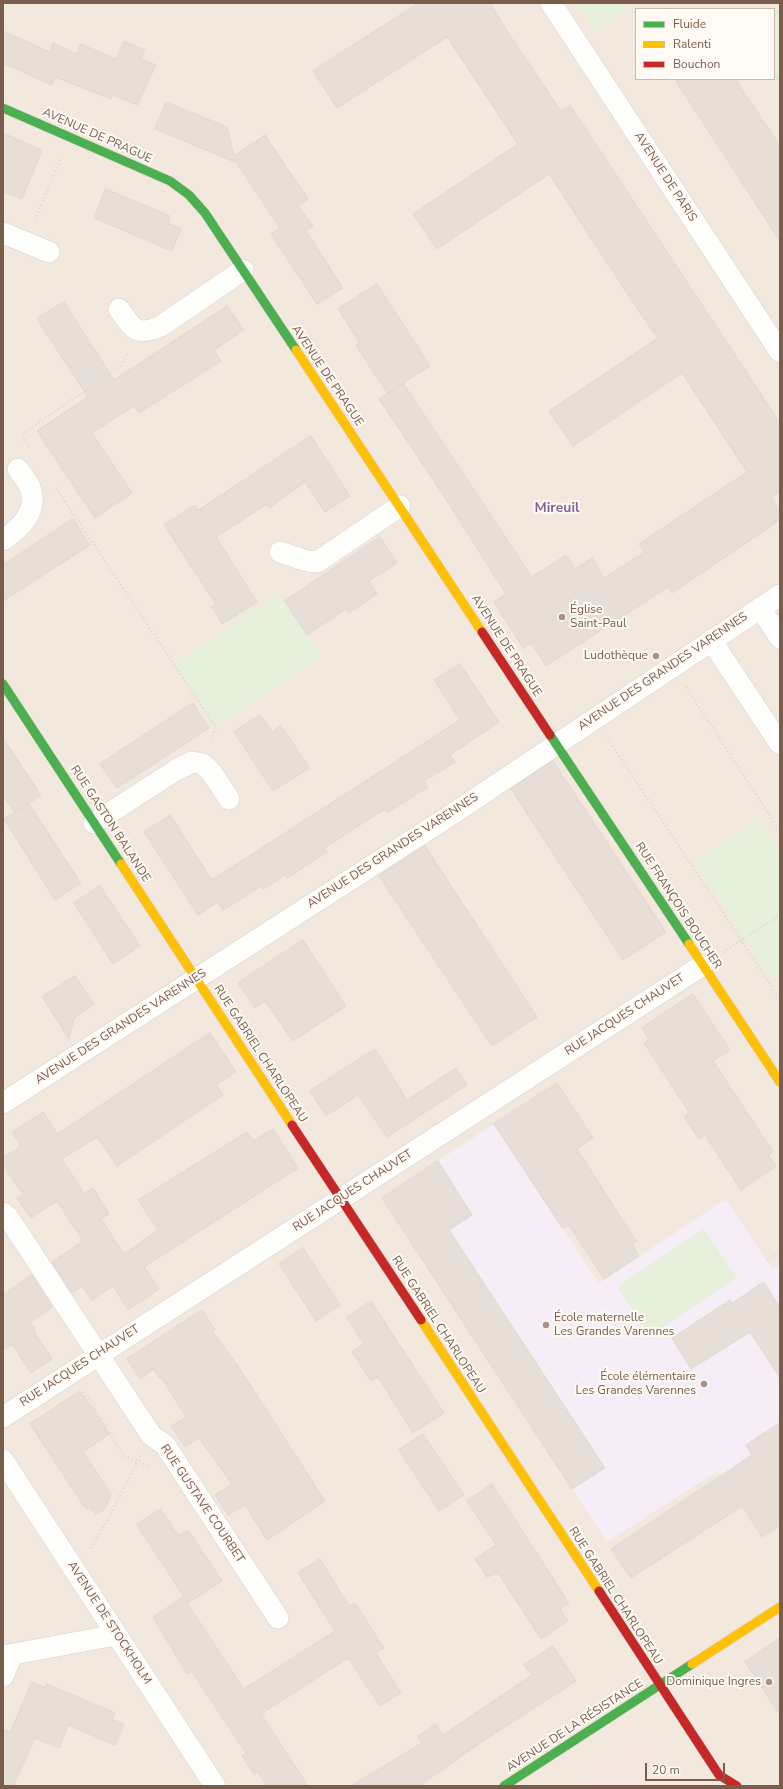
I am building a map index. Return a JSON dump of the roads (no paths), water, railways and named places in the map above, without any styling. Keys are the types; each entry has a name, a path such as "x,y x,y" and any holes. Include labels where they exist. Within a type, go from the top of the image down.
{"street":[{"name":"AVENUE DE PARIS","path":"551,3 780,352"},
{"name":"AVENUE DE PRAGUE","path":"3,108 170,181 189,195 206,214 556,744"},
{"path":"3,233 49,252"},
{"path":"119,309 130,325 138,331 148,332 161,326 243,270"},
{"path":"3,540 17,531 28,518 34,501 30,486 18,469"},
{"path":"280,552 307,561 317,562 400,506"},
{"name":"AVENUE DES GRANDES VARENNES","path":"3,1103 196,977 380,861 780,595"},
{"path":"760,608 780,638"},
{"path":"712,640 780,744"},
{"name":"RUE GASTON BALANDE","path":"3,684 196,977"},
{"name":"RUE FRANÇOIS BOUCHER","path":"556,744 780,1082"},
{"path":"94,823 176,770 192,762 203,764 212,773 229,798"},
{"name":"RUE JACQUES CHAUVET","path":"3,1417 703,965"},
{"name":"RUE GABRIEL CHARLOPEAU","path":"196,977 722,1781"},
{"name":"RUE GUSTAVE COURBET","path":"3,1213 8,1217 151,1435 165,1445 278,1618"},
{"name":"AVENUE DE STOCKHOLM","path":"3,1460 215,1786"},
{"name":"AVENUE DE LA RÉSISTANCE","path":"504,1786 780,1607"},
{"path":"3,1676 8,1655 116,1635"},
{"path":"722,1781 738,1786"}],"place":[{"name":"Église Saint-Paul","path":"562,617"},
{"name":"Ludothèque","path":"656,656"},
{"name":"École maternelle Les Grandes Varennes","path":"546,1325"},
{"name":"École élémentaire Les Grandes Varennes","path":"704,1384"},
{"name":"Dominique Ingres","path":"769,1682"}],"district":[{"name":"Mireuil","path":"557,509"}]}
